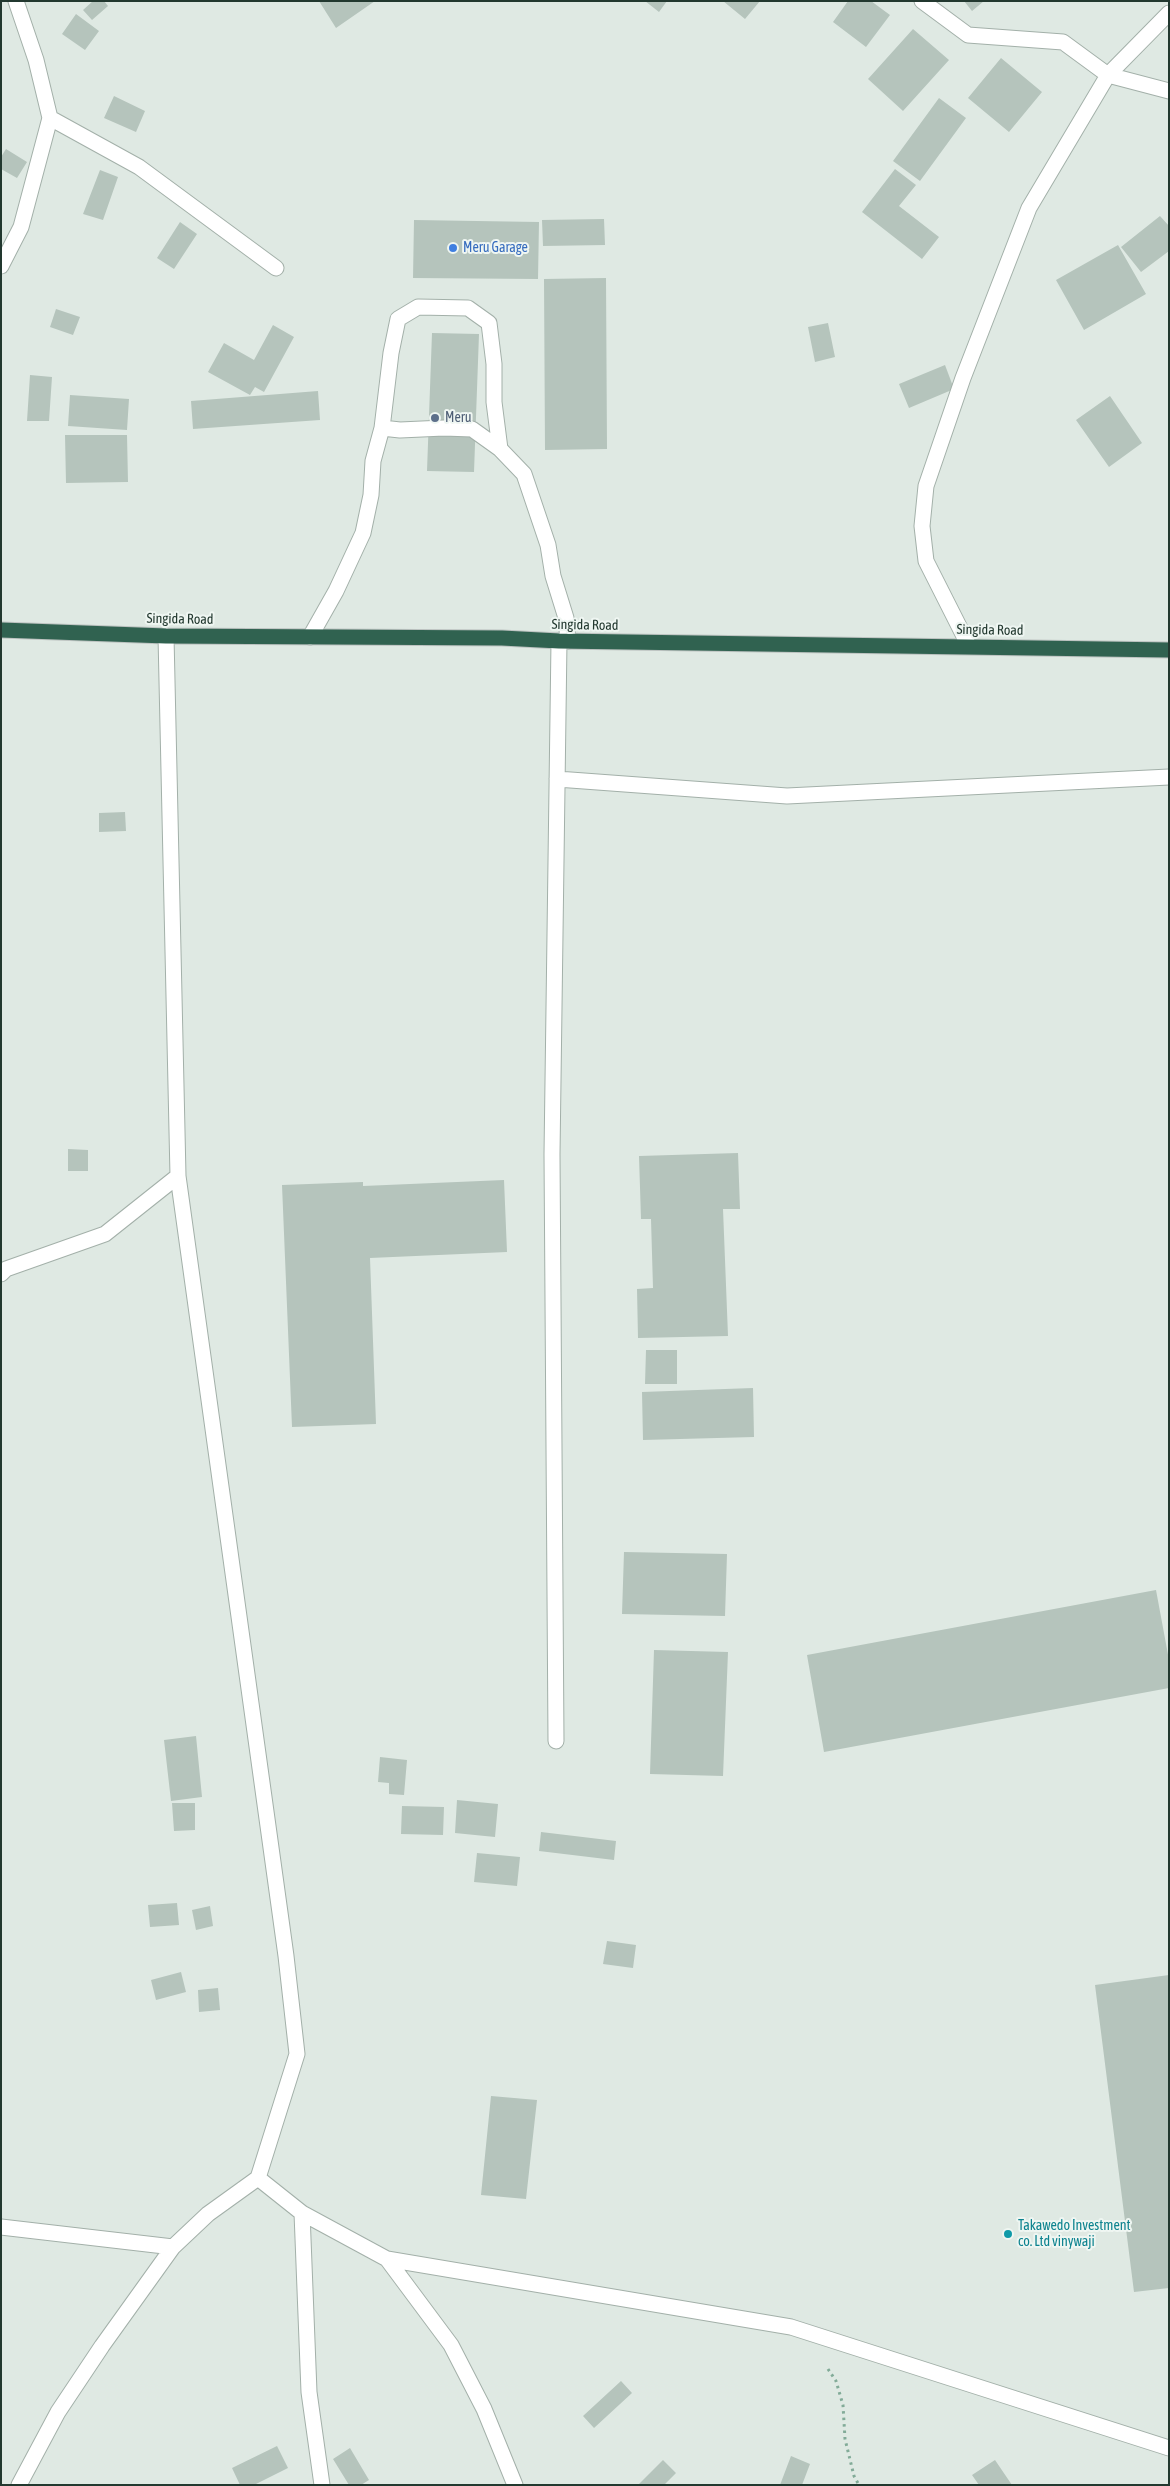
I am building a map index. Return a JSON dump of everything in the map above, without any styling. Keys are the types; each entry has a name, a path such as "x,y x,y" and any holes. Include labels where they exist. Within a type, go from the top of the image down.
{"highway":[{"name":"Singida Road","path":"1,630 166,636 502,638 563,641 1169,650"}],"street":[{"path":"1,266 21,226 50,118 36,60 16,1"},
{"path":"922,1 968,35 1063,42 1108,75 1169,91"},
{"path":"969,646 926,561 922,526 926,486 963,378 1029,208 1108,75 1169,13"},
{"path":"50,118 139,167 276,268"},
{"path":"310,637 336,591 363,533 371,495 374,461 382,428 391,353 398,320 418,307 468,308 489,323 494,364 494,402 500,449"},
{"path":"382,428 472,429 500,449 524,474 538,512 566,618 563,641 557,779 552,1154 556,1741"},
{"path":"19,2485 58,2412 172,2247 208,2214 258,2178 296,2054 286,1956 178,1176 166,636"},
{"path":"557,779 787,796 1169,777"},
{"path":"1,1274 6,1269 105,1234 178,1176"},
{"path":"258,2178 302,2213 387,2259 791,2327 1169,2448"},
{"path":"302,2213 309,2392 322,2485"},
{"path":"1,2227 172,2247"},
{"path":"387,2259 451,2345 484,2409 515,2485"}],"path":[{"path":"827,2368 836,2381 842,2405 845,2439 854,2476 859,2485"}],"building":[{"path":"93,1 104,1 108,6 92,20 83,10"},
{"path":"319,1 375,1 336,28"},
{"path":"645,1 667,1 659,12"},
{"path":"723,1 760,1 745,19"},
{"path":"848,1 871,1 890,15 866,47 833,22"},
{"path":"964,1 984,1 972,11"},
{"path":"76,14 99,31 85,50 62,34"},
{"path":"913,29 949,60 903,111 868,79"},
{"path":"1001,58 1042,92 1009,132 968,98"},
{"path":"114,96 145,111 136,132 104,118"},
{"path":"939,98 966,118 920,181 893,161"},
{"path":"6,149 27,162 17,178 1,169 1,157"},
{"path":"895,169 916,185 899,206 939,237 922,259 862,212"},
{"path":"100,170 118,177 103,220 83,214"},
{"path":"1160,216 1169,226 1169,251 1141,272 1121,247"},
{"path":"604,219 605,245 543,246 542,220"},
{"path":"414,220 539,222 538,279 413,278"},
{"path":"180,222 197,234 174,269 157,258"},
{"path":"1118,245 1146,294 1084,330 1056,280"},
{"path":"606,278 607,449 545,450 544,279"},
{"path":"56,309 80,317 73,335 50,327"},
{"path":"828,323 835,357 815,362 808,327"},
{"path":"273,325 294,337 264,392 255,387 250,395 208,372 224,343 254,360"},
{"path":"432,333 479,334 474,472 427,471"},
{"path":"945,365 954,389 909,408 899,384"},
{"path":"30,375 52,377 49,421 27,421"},
{"path":"318,391 320,420 193,429 191,401"},
{"path":"70,395 129,399 127,430 68,426"},
{"path":"1110,396 1142,443 1109,467 1076,420"},
{"path":"65,435 127,435 128,482 66,483"},
{"path":"125,812 126,831 99,832 99,813"},
{"path":"68,1149 88,1150 88,1171 68,1171"},
{"path":"738,1153 740,1209 723,1209 728,1336 638,1338 637,1289 653,1288 651,1219 641,1219 639,1156"},
{"path":"504,1180 507,1252 370,1258 376,1424 292,1427 282,1185 363,1182 363,1186"},
{"path":"646,1350 677,1350 677,1384 645,1384"},
{"path":"753,1388 754,1437 643,1440 642,1392"},
{"path":"624,1552 727,1554 725,1616 622,1614"},
{"path":"1156,1590 1169,1660 1169,1688 824,1752 807,1655"},
{"path":"654,1650 728,1652 723,1776 650,1774"},
{"path":"196,1736 202,1797 171,1801 164,1740"},
{"path":"380,1757 407,1760 404,1795 389,1794 389,1783 378,1782"},
{"path":"457,1800 498,1804 495,1837 455,1833"},
{"path":"172,1803 195,1803 195,1830 174,1831"},
{"path":"402,1806 444,1807 443,1835 401,1834"},
{"path":"541,1832 616,1841 614,1860 539,1851"},
{"path":"477,1853 520,1857 517,1886 474,1882"},
{"path":"177,1903 179,1925 150,1927 148,1905"},
{"path":"210,1906 213,1926 196,1930 192,1910"},
{"path":"607,1941 636,1945 633,1968 603,1964"},
{"path":"181,1972 186,1992 156,2000 151,1980"},
{"path":"1169,1975 1169,2288 1134,2292 1095,1985"},
{"path":"218,1988 220,2010 199,2012 198,1990"},
{"path":"491,2096 537,2100 526,2199 481,2195"},
{"path":"621,2381 632,2393 594,2428 583,2416"},
{"path":"277,2446 288,2468 254,2485 240,2485 232,2468"},
{"path":"350,2448 369,2480 361,2485 349,2485 333,2459"},
{"path":"791,2456 810,2464 802,2485 780,2485"},
{"path":"663,2460 676,2473 664,2485 638,2485"},
{"path":"995,2460 1012,2485 979,2485 972,2475"}],"place":[{"name":"Meru Garage","path":"453,248"},
{"name":"Meru","path":"435,418"},
{"name":"Takawedo Investment co. Ltd vinywaji","path":"1008,2234"}]}
